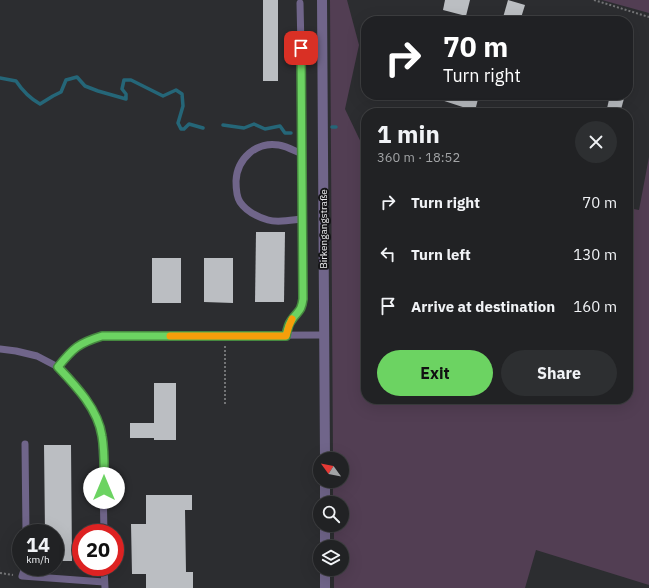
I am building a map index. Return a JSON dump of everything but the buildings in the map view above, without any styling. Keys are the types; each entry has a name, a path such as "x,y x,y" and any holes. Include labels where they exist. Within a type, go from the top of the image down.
{"street":[{"name":"Birkengangstraße","path":"322,0 325,452"},
{"path":"325,576 325,588"}],"lane":[{"path":"286,336 292,320 302,307 303,299 300,3"},
{"path":"302,154 279,145 265,145 252,150 242,160 236,174 236,188 240,202 249,210 270,221 302,219"},
{"path":"58,367 68,354 78,346 102,336 324,335"},
{"path":"0,349 37,356 58,367 77,387 93,410 102,435 104,524"},
{"path":"25,444 26,524"},
{"path":"22,576 104,585"}],"path":[{"path":"594,0 649,17"},
{"path":"225,404 226,336"},
{"path":"0,573 12,575"}],"shaded area":[{"path":"330,0 347,0 359,45 345,109 361,143 361,404 633,404 633,209 639,210 649,157 649,585 536,550 525,588 334,588 334,576 349,576 349,540 334,540 334,532 349,532 349,496 333,496 333,488 349,488 349,452 333,452"},
{"path":"602,0 649,0 649,13"}],"waterway":[{"path":"0,78 16,81 33,100 40,104 61,92 66,80 77,77 85,86 126,99 126,94 122,89 124,80 131,80 163,96 176,90 182,94 183,106 178,123 181,129 184,129 189,124 203,128"},
{"path":"223,125 244,128 254,124 265,129 280,126 285,133 291,133"}],"slow traffic":[{"path":"170,336 286,336 292,319"}],"route":[{"path":"104,488 102,435 93,410 77,387 58,367 68,354 78,346 102,336 286,336 292,320 302,307 301,48"}]}
